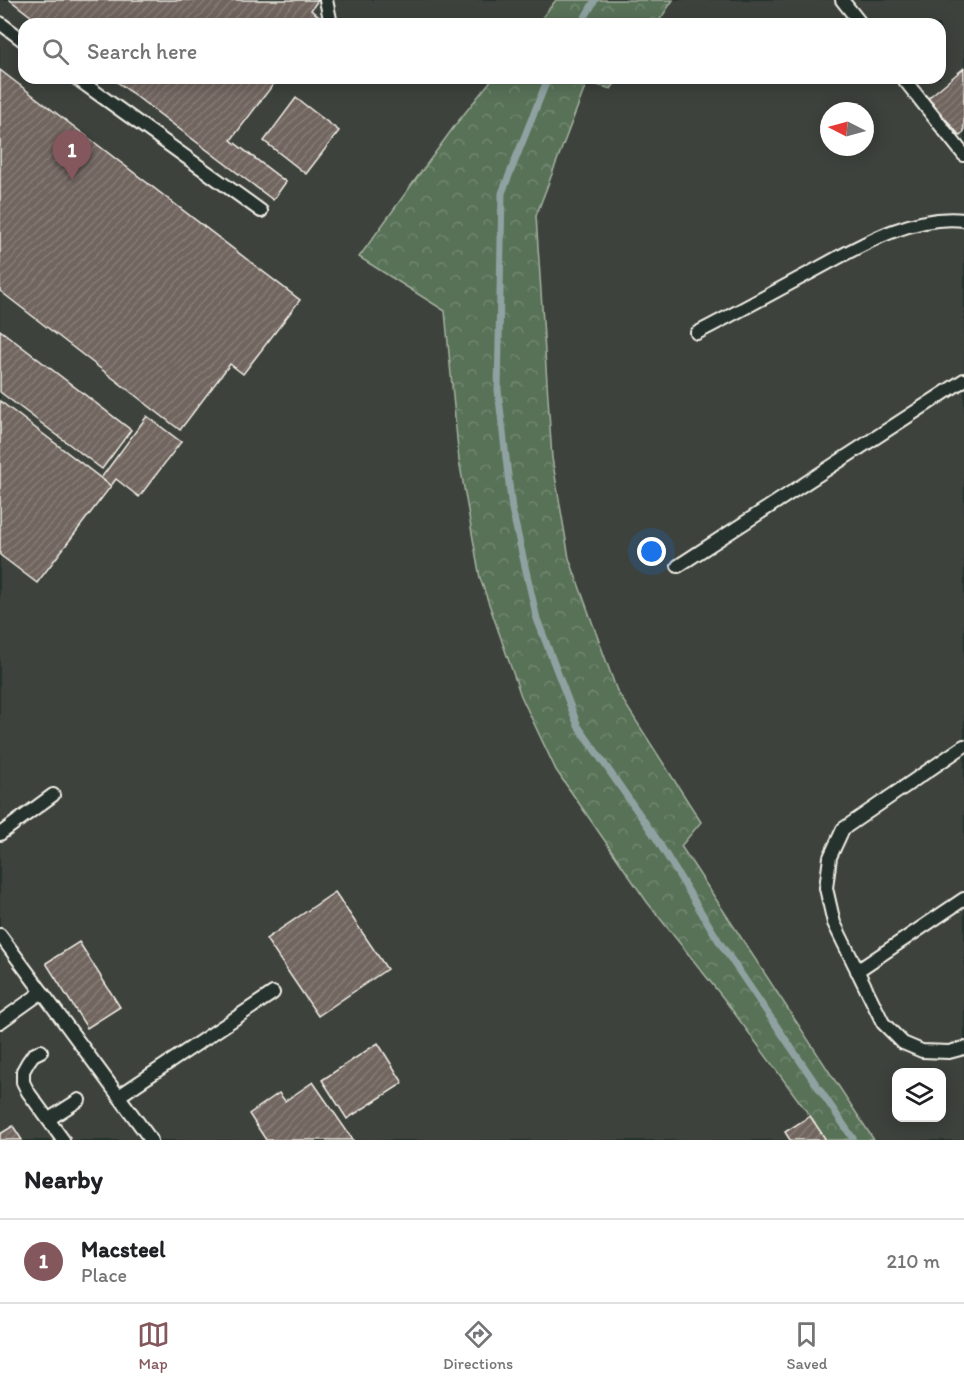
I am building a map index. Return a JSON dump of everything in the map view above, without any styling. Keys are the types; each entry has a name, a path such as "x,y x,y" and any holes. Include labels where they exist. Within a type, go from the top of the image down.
{"lane":[{"path":"326,0 329,18"},
{"path":"842,0 856,18"},
{"path":"0,23 18,36"},
{"path":"84,84 261,211"},
{"path":"908,84 964,155"},
{"path":"697,333 868,242 904,227 927,222 964,220"},
{"path":"678,566 964,380"},
{"path":"964,746 843,829 830,857 826,888 834,923 883,1023 903,1043 922,1051 949,1052 964,1048"},
{"path":"0,834 53,795"},
{"path":"857,971 964,899"},
{"path":"0,935 151,1140"},
{"path":"0,1022 42,992"},
{"path":"119,1096 273,993"},
{"path":"41,1052 33,1055 28,1062 23,1071 23,1082 63,1140"},
{"path":"49,1119 79,1100"}],"shaded area":[{"path":"0,0 964,0 964,1140 0,1140"}],"green space":[{"path":"556,0 673,0 661,18 542,18"},
{"path":"488,84 586,84 536,216 552,458 569,558 617,691 701,822 681,846 874,1140 826,1140 724,999 647,902 556,770 521,696 480,578 459,460 445,311 359,257 456,124"},
{"path":"594,84 615,84 611,89"}],"building":[{"path":"10,0 318,0 311,10 321,18 33,18"},
{"path":"964,68 964,132 960,136 928,98"},
{"path":"0,70 300,300 243,374 230,364 180,430 0,291"},
{"path":"120,84 273,84 231,140 286,182 273,200"},
{"path":"296,98 339,131 306,174 264,141"},
{"path":"0,330 131,430 102,469 0,392"},
{"path":"0,401 111,486 37,583 0,555"},
{"path":"147,416 181,442 139,497 116,479 111,486 101,478"},
{"path":"335,892 387,969 318,1016 266,939"},
{"path":"79,942 120,1007 87,1028 46,963"},
{"path":"378,1043 403,1083 347,1119 322,1080"},
{"path":"313,1082 353,1140 266,1140 249,1114 279,1093 285,1101"},
{"path":"810,1116 826,1140 790,1140 785,1132"},
{"path":"13,1126 22,1140 0,1140 0,1134"}],"waterway":[{"path":"584,18 595,0"},
{"path":"546,84 502,193 498,390 512,509 537,619 578,726 656,838 720,943 854,1140"}],"place":[{"name":"Macsteel","path":"72,180"}]}
